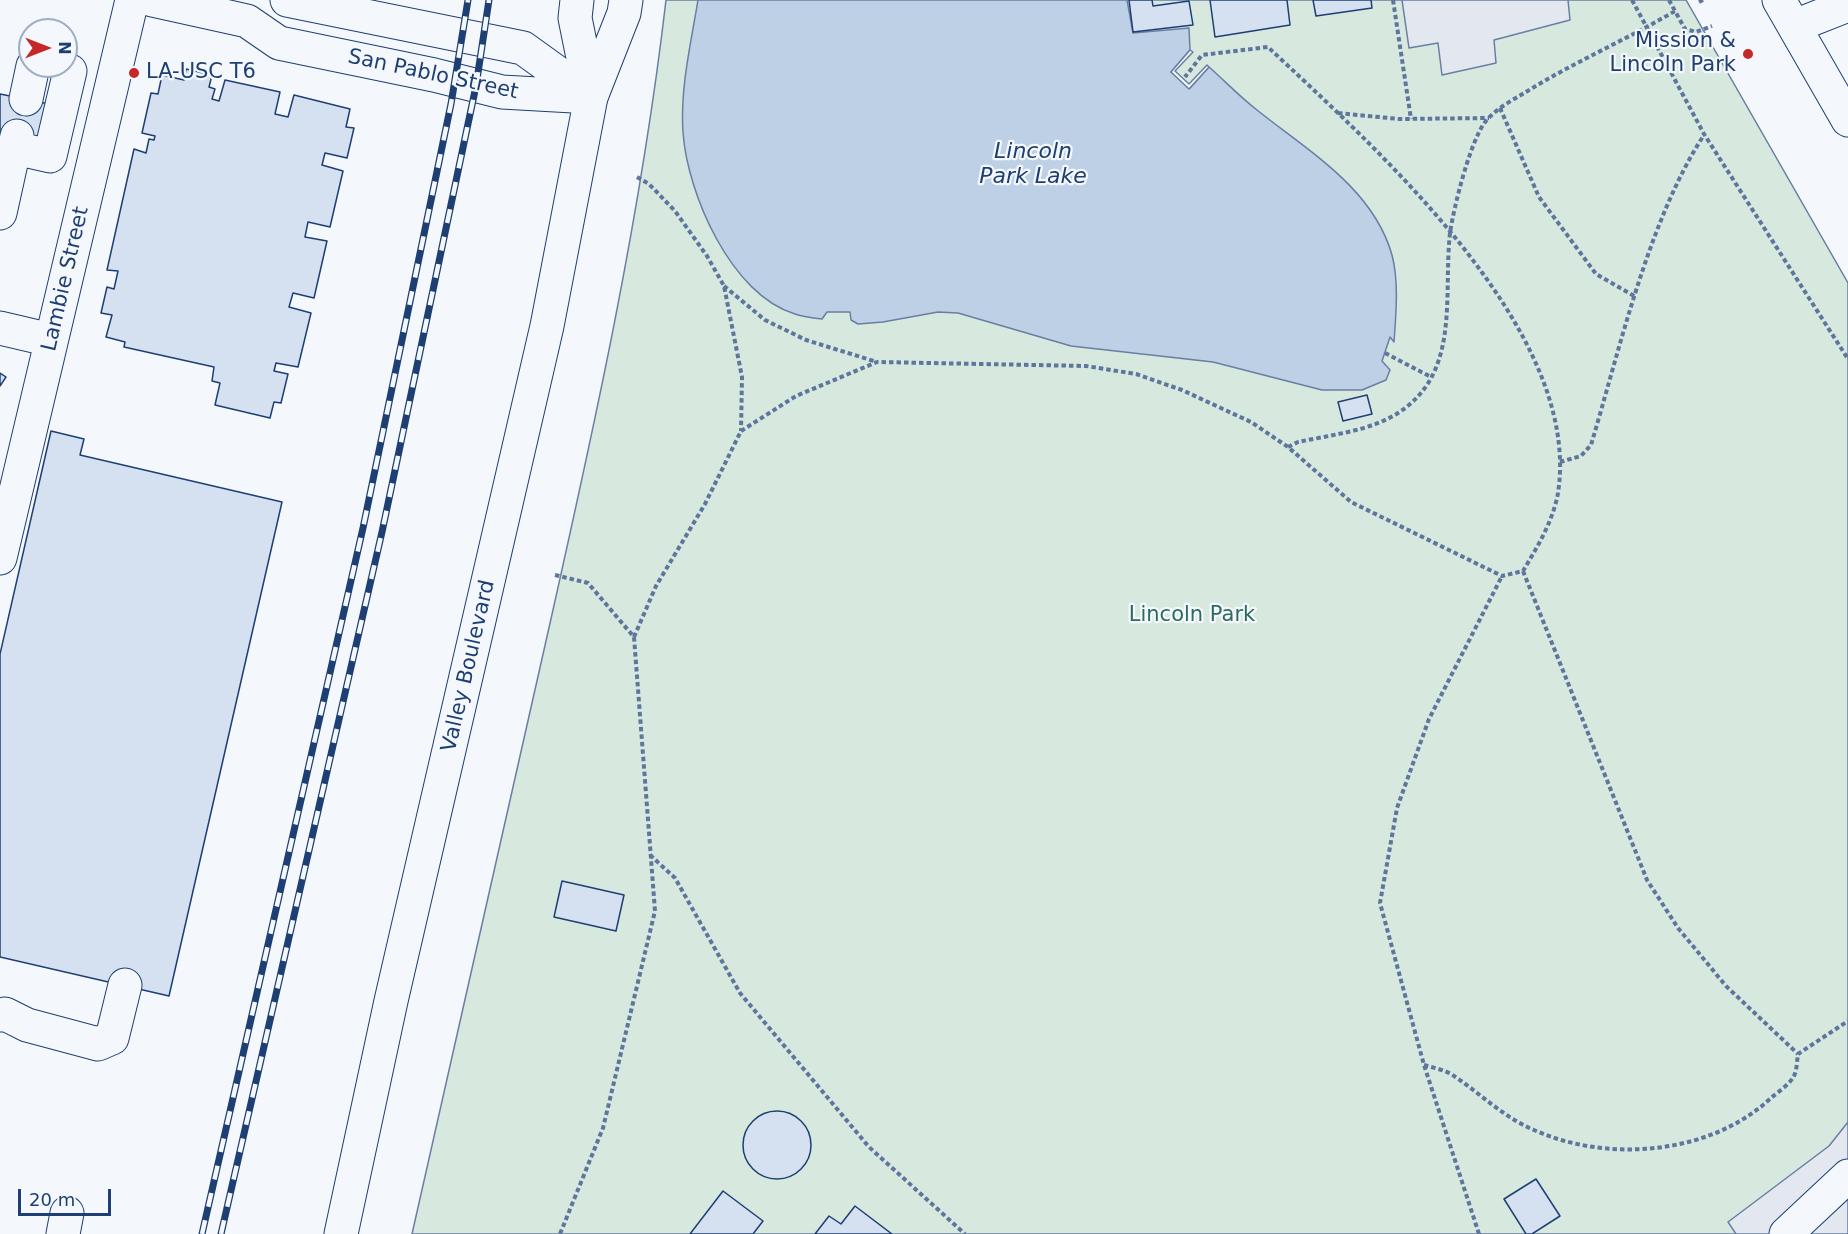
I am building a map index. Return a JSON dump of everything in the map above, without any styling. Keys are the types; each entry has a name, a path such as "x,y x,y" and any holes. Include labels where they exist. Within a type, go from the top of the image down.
{"main road":[{"name":"Lambie Street","path":"0,558 132,0"},
{"name":"San Pablo Street","path":"152,0 247,21 279,43 434,75 502,92 591,96"},
{"path":"247,21 281,0"},
{"name":"San Pablo Street","path":"287,0 523,48 591,96"},
{"name":"Valley Boulevard","path":"577,0 575,18 591,96"},
{"name":"Valley Boulevard","path":"341,1234 392,1001 547,326 591,96 624,13 626,0"},
{"path":"1848,5 1787,13 1848,120"},
{"path":"78,73 112,81"},
{"path":"26,99 30,78"},
{"path":"0,213 16,142 50,156 57,78"},
{"path":"0,328 51,340"},
{"path":"2,1011 27,1025 98,1044 112,1038 125,986"},
{"path":"1786,1234 1848,1176"}],"path":[{"path":"1393,0 1411,119"},
{"path":"1632,0 1704,134 1848,359"},
{"path":"1669,0 1685,29 1696,32 1712,26"},
{"path":"1288,447 1298,442 1364,427 1398,413 1424,390 1438,365 1447,332 1450,233 1474,142 1490,118 1500,108 1557,73 1647,28 1675,11"},
{"path":"724,286 765,320 806,340 877,362 1086,366 1136,374 1182,390 1251,422 1288,447 1351,502 1502,576 1523,571 1549,525 1558,494 1560,462 1551,404 1533,356 1514,320 1450,233 1338,113 1268,47 1202,55 1185,77"},
{"path":"1500,108 1539,197 1596,274 1636,297"},
{"path":"1338,113 1411,119 1490,118"},
{"path":"1560,462 1581,456 1591,445 1648,258 1686,162 1704,134"},
{"path":"560,1234 603,1128 655,911 634,637 656,586 705,504 741,431 741,377 724,286 707,255 675,211 649,184 637,177"},
{"path":"1385,353 1431,377"},
{"path":"741,431 796,396 877,362"},
{"path":"1523,571 1647,880 1678,928 1726,986 1798,1054"},
{"path":"555,575 588,583 634,637"},
{"path":"1479,1234 1425,1065 1380,903 1397,808 1429,719 1502,576"},
{"path":"650,855 675,878 740,993 869,1147 965,1234"},
{"path":"1425,1065 1453,1075 1489,1104 1533,1130 1567,1142 1619,1149 1656,1148 1720,1132 1756,1112 1794,1077 1798,1054 1848,1021"}],"green space":[{"name":"Lincoln Park","path":"666,0 1686,0 1848,283 1848,1234 412,1234 564,561 615,322 656,81"}],"shaded area":[{"path":"1402,0 1568,0 1570,20 1494,40 1496,63 1442,75 1438,43 1409,48"},
{"path":"1848,1122 1848,1234 1736,1234 1728,1222 1829,1146"}],"water":[{"name":"Lincoln Park Lake","path":"698,0 1127,0 1133,33 1189,28 1190,50 1171,72 1190,88 1209,67 1251,105 1336,173 1354,190 1383,231 1392,255 1396,287 1394,342 1390,337 1382,361 1390,370 1386,380 1362,390 1322,390 1213,362 1071,346 958,313 938,312 858,324 851,320 850,312 827,312 822,319 819,319 795,314 772,303 751,286 732,264 716,239 693,184 686,157 682,115 683,99"}],"pier":[{"path":"1190,50 1193,52 1175,71 1189,84 1207,65 1209,67 1189,89 1171,72"}],"building":[{"path":"1129,0 1152,0 1153,6 1189,1 1193,25 1133,32"},
{"path":"1210,0 1287,0 1290,25 1215,37"},
{"path":"1313,0 1371,0 1372,8 1316,16"},
{"path":"186,69 212,75 209,87 215,89 212,99 219,101 225,80 280,92 275,114 288,117 294,95 350,109 346,127 354,128 347,158 325,153 322,165 343,171 330,227 308,222 305,237 327,241 314,298 293,293 289,307 311,313 298,367 276,363 274,371 288,374 281,403 274,402 270,418 215,405 220,383 212,381 214,367 124,347 125,342 106,337 112,315 101,313 107,287 114,289 118,271 107,270 134,149 146,153 149,139 154,140 155,136 142,133 151,93 158,94 162,75 184,80"},
{"path":"0,94 54,105 47,142 0,133"},
{"path":"0,373 6,377 0,386"},
{"path":"1367,395 1372,414 1343,421 1338,402"},
{"path":"51,431 84,439 80,455 282,502 169,996 0,957 0,654"},
{"path":"562,881 624,895 616,931 554,917"},
{"path":"777,1111 790,1114 801,1121 808,1132 811,1145 808,1158 801,1169 790,1176 777,1179 764,1176 753,1169 746,1158 743,1145 746,1132 753,1121 764,1114"},
{"path":"1536,1179 1560,1216 1532,1234 1526,1234 1504,1199"},
{"path":"723,1191 763,1221 753,1234 690,1234"},
{"path":"855,1206 892,1234 815,1234 829,1216 841,1224"}],"railway":[{"path":"202,1234 363,528 451,104 468,0"},
{"path":"221,1234 382,532 476,86 489,0"}],"place":[{"name":"Mission & Lincoln Park","path":"1748,54"},
{"name":"LA-USC T6","path":"134,73"}]}
